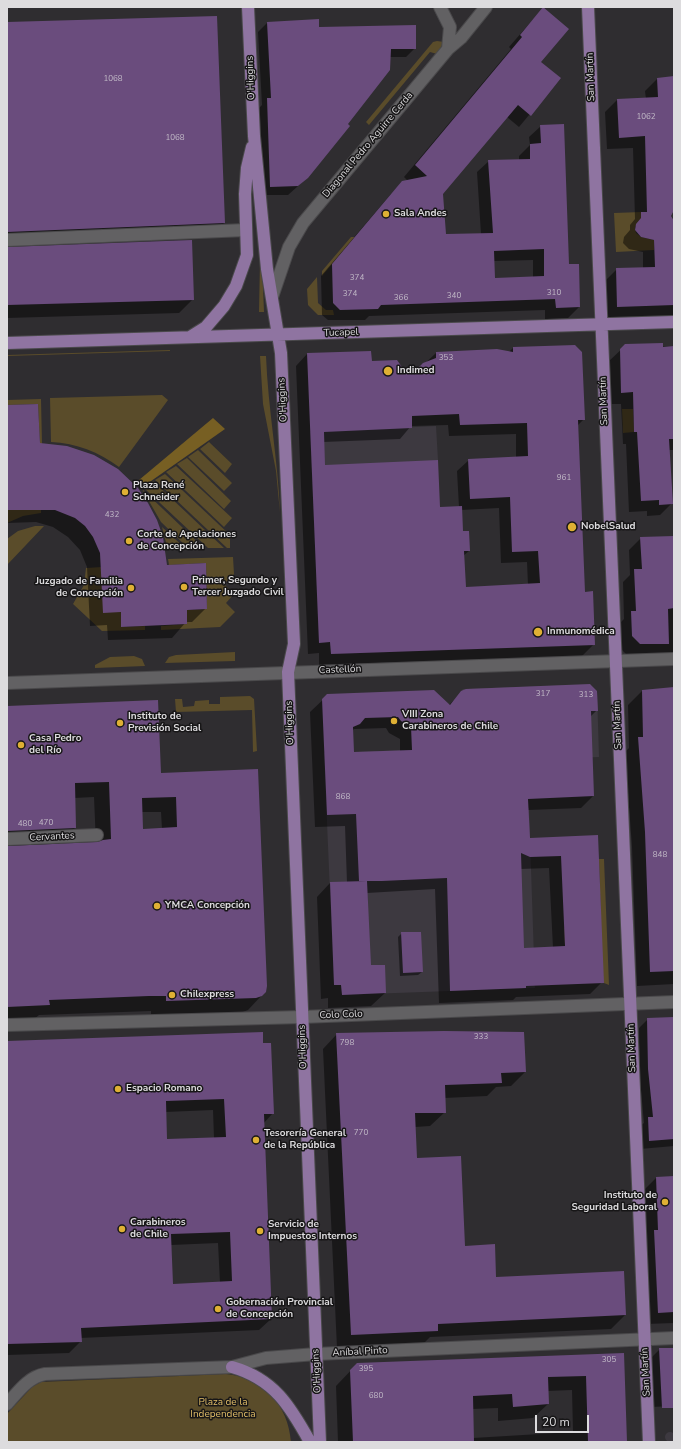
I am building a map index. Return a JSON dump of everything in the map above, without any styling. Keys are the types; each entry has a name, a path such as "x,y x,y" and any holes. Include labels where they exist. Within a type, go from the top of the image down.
{"main road":[{"name":"O'Higgins","path":"248,7 254,136 272,297 279,335 286,445 294,644 288,672 312,1293 320,1442"},
{"name":"San Martín","path":"588,7 649,1442"},
{"path":"189,338 206,327 213,320 236,286 247,255 247,168 254,136"},
{"name":"Tucapel","path":"7,343 674,322"},
{"path":"232,1367 256,1376 278,1393 297,1418 310,1442"}],"street":[{"path":"440,7 450,27 448,49"},
{"name":"Diagonal Pedro Aguirre Cerda","path":"272,297 289,247 303,223 448,49 461,38 486,7"},
{"path":"7,240 246,230"},
{"name":"Castellón","path":"7,683 674,659"},
{"name":"Cervantes","path":"7,839 98,835"},
{"name":"Colo Colo","path":"7,1025 302,1017 674,1002"},
{"name":"Aníbal Pinto","path":"8,1402 28,1382 45,1374 232,1367 266,1358 316,1354 674,1338"}],"shaded area":[{"path":"213,418 225,429 144,486 139,480"},
{"path":"436,426 438,460 393,652 331,654 330,642 319,643 310,432"},
{"path":"575,685 597,691 599,757 499,761 500,809 529,808 535,988 478,990 477,944 451,983 450,991 342,995 341,985 334,985 324,753 461,748 460,693 463,689"},
{"path":"668,1432 672,1432 674,1433 674,1441 668,1442 665,1439 665,1435"}],"green space":[{"path":"433,42 444,42 437,54 430,52 369,125 366,122"},
{"path":"641,212 641,220 635,227 636,233 641,237 654,240 654,250 616,252 614,213"},
{"path":"351,237 355,237 322,276 322,271"},
{"path":"260,261 262,262 264,312 259,312"},
{"path":"317,277 318,303 326,310 333,310 334,315 318,315 308,305 307,289"},
{"path":"170,351 7,356 7,355"},
{"path":"260,356 266,356 280,513 276,471 263,404"},
{"path":"162,395 168,400 119,467 87,449 69,444 51,442 50,398"},
{"path":"41,399 42,444 40,444 38,404 7,405 7,400"},
{"path":"622,409 633,409 634,432 623,433"},
{"path":"209,442 232,464 225,473 200,449"},
{"path":"198,450 232,483 224,491 188,457"},
{"path":"187,458 231,501 224,509 177,464"},
{"path":"176,466 232,518 224,527 166,472"},
{"path":"165,474 230,535 230,548 227,548 155,480"},
{"path":"153,481 224,548 208,548 144,488"},
{"path":"142,489 205,549 189,549 161,522"},
{"path":"41,509 41,513 23,516 7,523 7,510"},
{"path":"35,526 44,526 7,565 7,539 18,531"},
{"path":"162,527 186,549 168,550"},
{"path":"233,557 234,574 224,584 234,594 226,603 235,612 220,627 161,630 161,626 187,624 187,610 207,609 206,563 169,565 168,559"},
{"path":"102,567 121,612 122,627 145,626 145,630 102,631 73,604 84,585 86,568"},
{"path":"235,652 235,661 165,663 169,657 176,655"},
{"path":"134,656 142,659 145,666 95,668 95,665 110,657"},
{"path":"250,696 254,699 257,751 253,752 252,710 176,712 175,699 182,699 183,707 194,706 195,701 209,700 209,704 220,704 220,697"},
{"path":"599,859 604,859 609,985 604,983 565,946 564,928 601,926"},
{"name":"Plaza de la Independencia","path":"226,1374 252,1381 272,1396 285,1416 291,1442 7,1442 7,1414 32,1387 41,1382"}],"building":[{"path":"543,7 569,29 541,62 561,78 531,116 518,105 443,194 446,234 493,233 488,160 530,159 530,144 541,143 540,125 564,124 569,264 579,264 580,307 556,308 555,299 381,305 378,309 340,310 333,303 332,264 402,181 427,176 415,165 522,37 520,35","holes":["544,249 544,276 495,278 494,251"]},
{"path":"217,16 225,223 7,232 7,22"},
{"path":"319,19 319,27 416,25 416,49 391,49 390,70 348,124 350,126 308,178 298,186 270,187 267,98 271,98 267,22"},
{"path":"674,76 674,210 671,216 674,221 674,305 617,307 616,268 655,267 654,240 641,237 635,230 636,224 641,218 641,212 647,212 645,136 619,138 617,99 658,97 657,78"},
{"path":"192,240 194,300 7,305 7,247"},
{"path":"663,343 663,347 674,346 674,439 669,439 673,504 659,505 659,500 641,501 637,432 634,432 633,392 621,393 620,349 625,344"},
{"path":"575,345 582,352 585,420 578,420 585,592 593,591 595,645 331,654 330,642 319,643 307,353 371,351 372,361 397,360 404,370 417,369 423,363 436,358 436,352 497,349 513,352 513,347","holes":["459,414 460,425 527,423 528,456 468,459 470,499 510,497 512,552 538,551 540,583 466,587 464,551 470,551 469,531 463,531 462,506 440,507 438,460 325,465 324,432 412,428 412,416"]},
{"path":"38,404 40,443 67,446 94,455 118,469 138,488 157,520 163,537 167,565 206,563 207,609 187,610 187,624 121,627 121,612 103,613 100,553 93,537 85,526 75,518 55,510 7,510 7,405"},
{"path":"674,536 674,608 668,609 669,644 640,644 632,636 631,611 636,611 634,569 642,569 640,537"},
{"path":"590,684 597,691 598,711 591,711 594,796 528,799 530,838 598,835 604,983 450,991 447,878 359,881 356,814 327,815 322,699 327,694 434,690 450,705 461,691 466,689","holes":["398,717 401,721 411,727 412,750 354,752 353,727 360,724 365,718","521,853 530,857 561,856 565,946 524,948"]},
{"path":"674,687 674,971 650,972 645,832 638,737 643,737 642,690"},
{"path":"158,700 161,773 258,769 267,986 266,992 262,996 256,998 166,1001 166,996 49,1000 50,1005 7,1007 7,846 97,842 111,839 109,782 75,783 76,828 7,831 7,706","holes":["176,797 177,827 143,829 142,798"]},
{"path":"367,881 371,965 385,965 386,993 342,995 341,985 334,985 330,882"},
{"path":"401,932 421,932 423,972 403,973"},
{"path":"674,1017 674,1139 649,1141 648,1117 653,1117 648,1069 647,1018"},
{"path":"444,1031 524,1032 526,1072 501,1073 502,1083 445,1085 446,1113 415,1113 417,1158 461,1156 465,1246 495,1244 496,1277 624,1271 626,1315 438,1324 438,1331 351,1335 336,1033"},
{"path":"263,1032 263,1043 271,1043 274,1114 264,1114 272,1319 81,1328 82,1342 7,1344 7,1041","holes":["224,1099 226,1137 167,1139 166,1101","230,1232 232,1281 173,1284 171,1234"]},
{"path":"674,1176 674,1312 658,1313 654,1230 658,1230 656,1177"},
{"path":"659,1348 674,1348 674,1408 662,1408"},
{"path":"624,1353 627,1442 588,1442 586,1376 548,1377 549,1404 513,1407 512,1394 473,1396 474,1442 353,1442 350,1370 357,1363"}],"place":[{"name":"Sala Andes","path":"386,214"},
{"name":"Indimed","path":"388,371"},
{"name":"Plaza René Schneider","path":"125,492"},
{"name":"NobelSalud","path":"572,527"},
{"name":"Corte de Apelaciones de Concepción","path":"129,541"},
{"name":"Primer, Segundo y Tercer Juzgado Civil","path":"184,587"},
{"name":"Juzgado de Familia de Concepción","path":"131,588"},
{"name":"Inmunomédica","path":"538,632"},
{"name":"VIII Zona Carabineros de Chile","path":"394,721"},
{"name":"Instituto de Previsión Social","path":"120,723"},
{"name":"Casa Pedro del Río","path":"21,745"},
{"name":"YMCA Concepción","path":"157,906"},
{"name":"Chilexpress","path":"172,995"},
{"name":"Espacio Romano","path":"118,1089"},
{"name":"Tesorería General de la República","path":"256,1140"},
{"name":"Instituto de Seguridad Laboral","path":"665,1202"},
{"name":"Carabineros de Chile","path":"122,1229"},
{"name":"Servicio de Impuestos Internos","path":"260,1231"},
{"name":"Gobernación Provincial de Concepción","path":"218,1309"}]}
